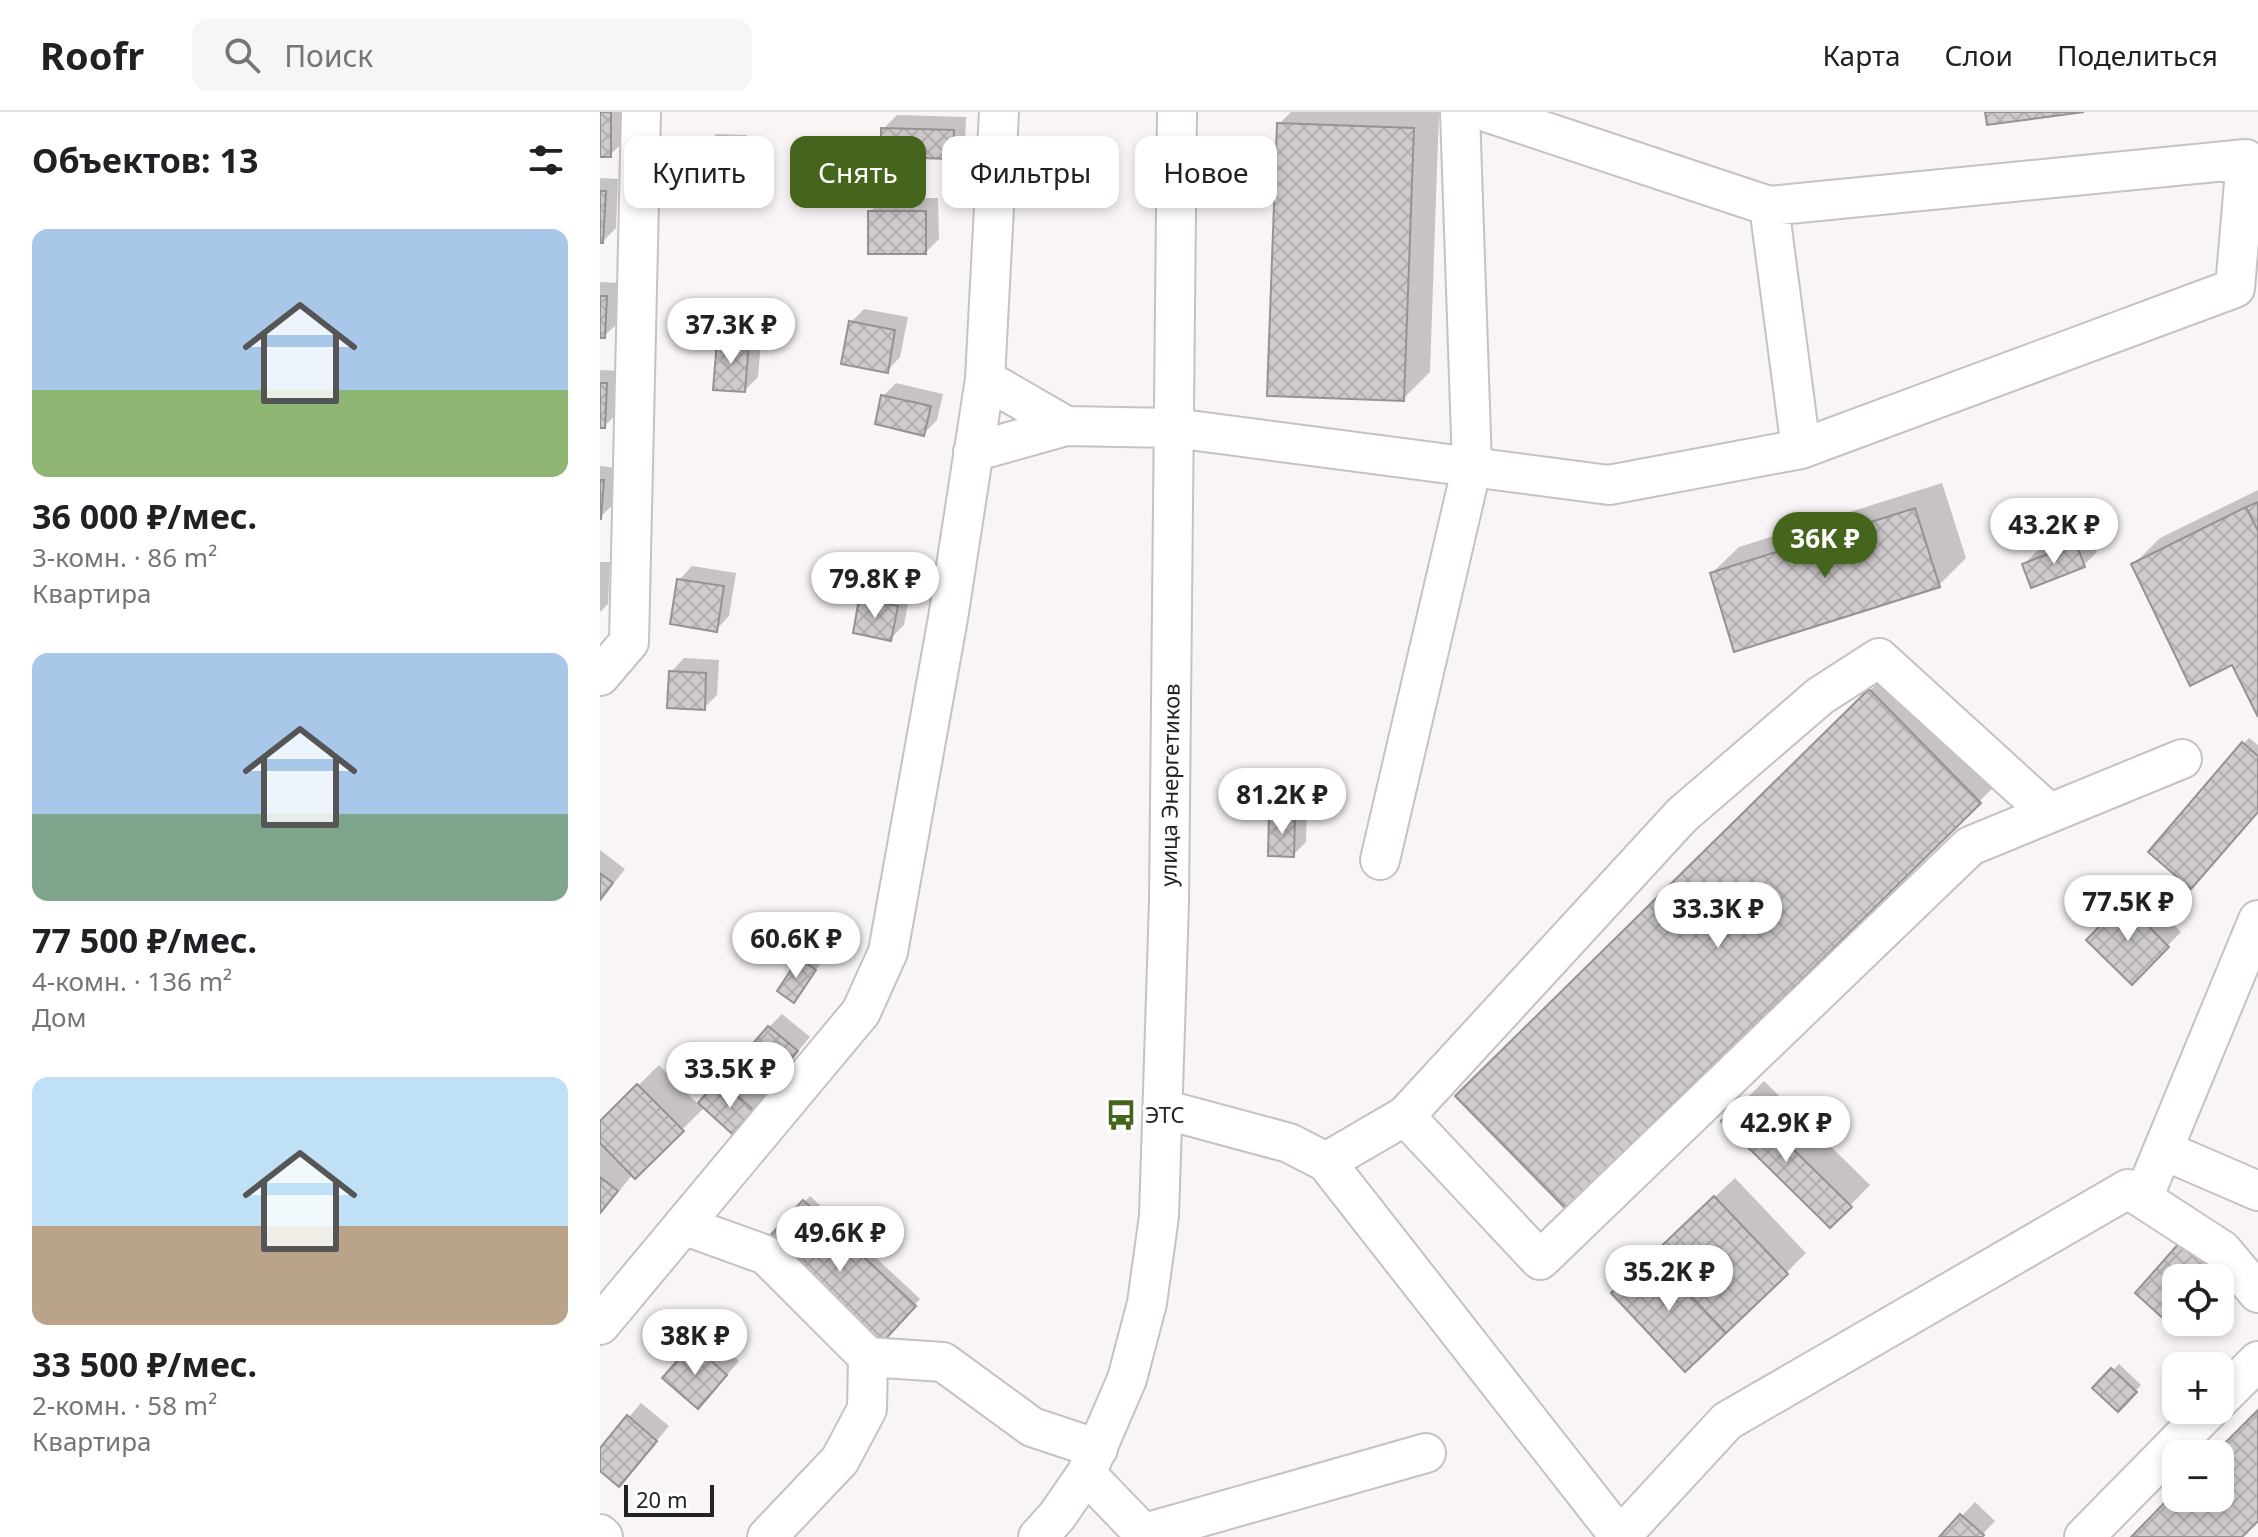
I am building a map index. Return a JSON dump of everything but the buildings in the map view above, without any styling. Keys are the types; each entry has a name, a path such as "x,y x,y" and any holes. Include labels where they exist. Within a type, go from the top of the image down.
{"street":[{"path":"600,676 629,642 641,112"},
{"path":"600,1325 861,1012 888,952 948,618 985,379 999,112"},
{"name":"улица Энергетиков","path":"1038,1537 1057,1516 1092,1462 1127,1379 1147,1303 1159,1216 1169,902 1177,112"},
{"path":"1380,860 1472,466 1460,112"},
{"path":"973,452 1066,426 1174,428 1609,485 1801,449 2235,288 2246,159 1769,206 1486,112"},
{"path":"1769,206 1801,449"},
{"path":"985,379 1066,426"},
{"path":"1326,1162 1405,1116 1682,815 1820,696 1879,658 2049,813"},
{"path":"1405,1116 1540,1260 1970,846 2182,759"},
{"path":"2143,1198 2258,920"},
{"path":"1163,1109 1289,1143 1326,1162 1620,1537 1727,1421 2128,1189 2222,1250 2258,1293"},
{"path":"2163,1150 2258,1191"},
{"path":"683,1225 766,1255 868,1357 943,1362 1032,1427 1092,1462 1146,1535 1426,1453"},
{"path":"767,1537 840,1460 867,1409 868,1357"},
{"path":"2234,1385 2258,1361"},
{"path":"2087,1536 2195,1424"}],"place":[{"name":"ЭТС","path":"1121,1115"}]}
